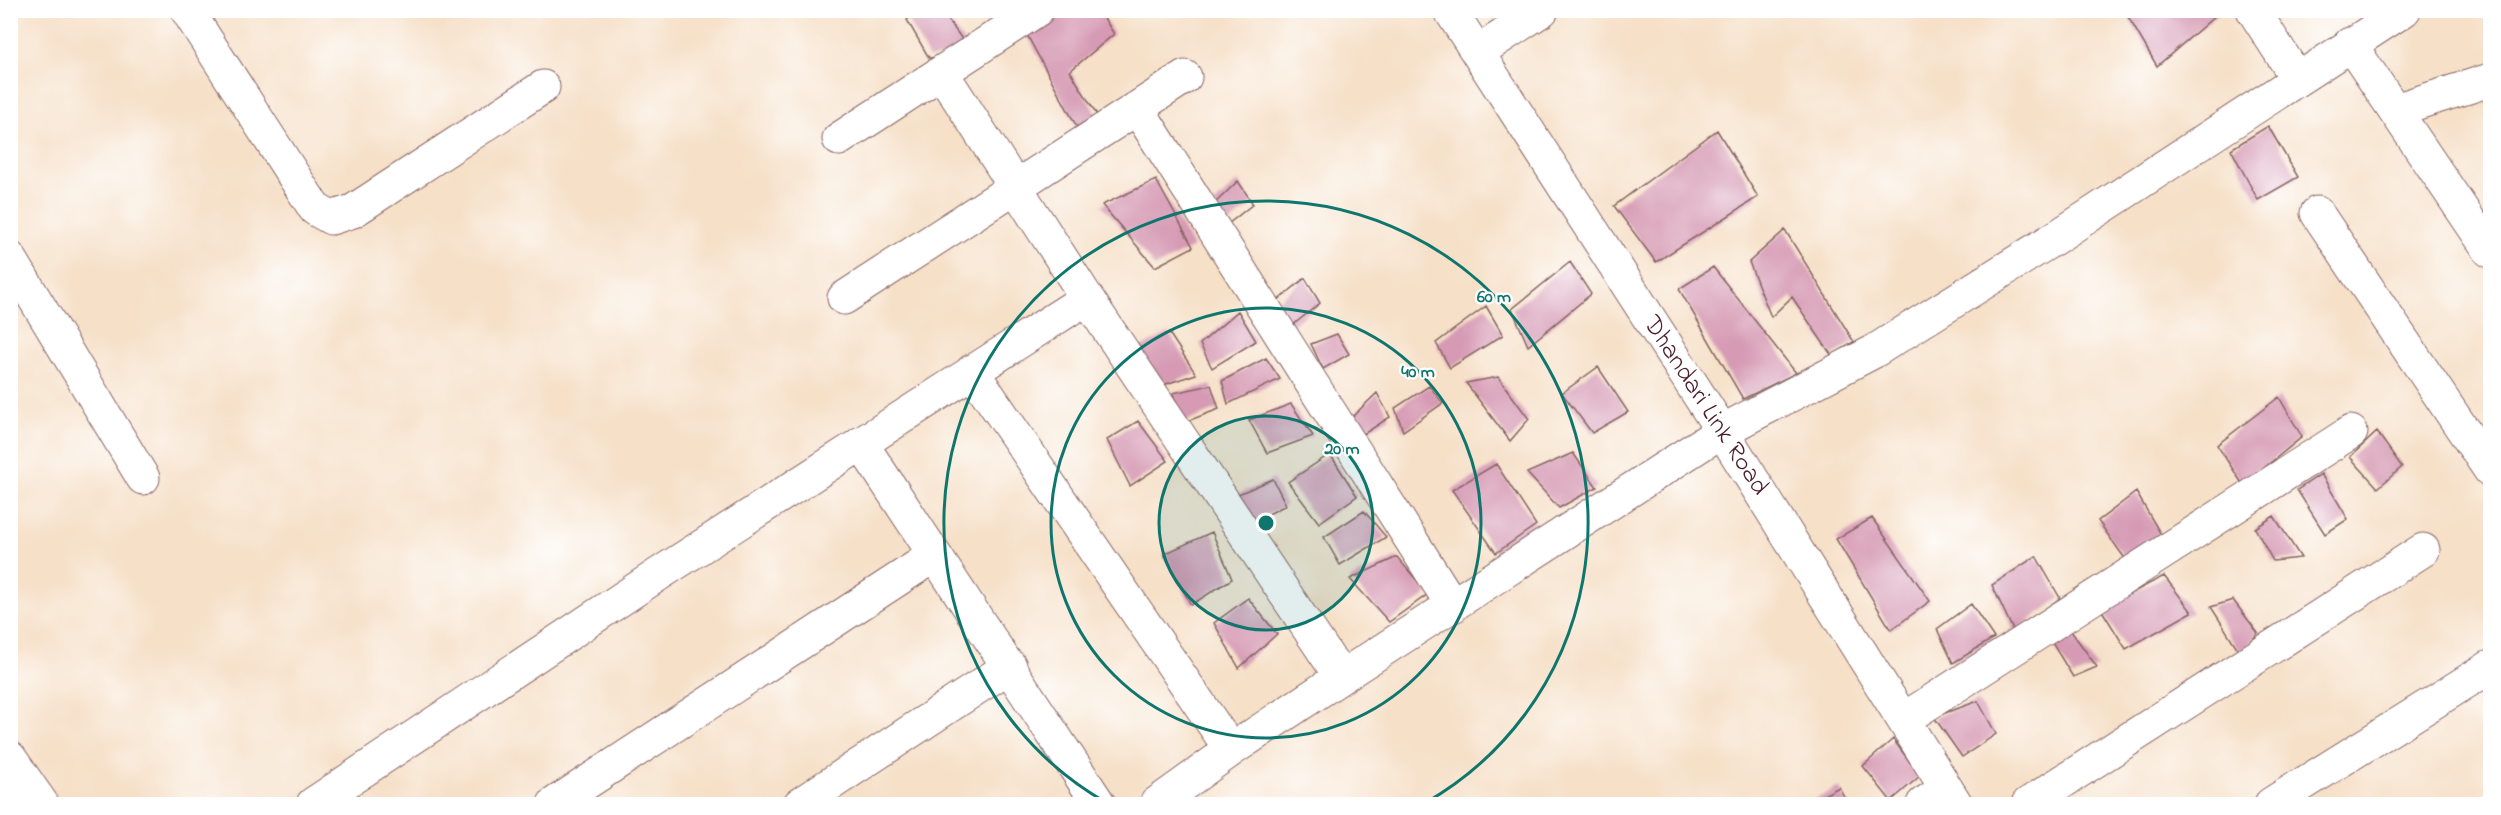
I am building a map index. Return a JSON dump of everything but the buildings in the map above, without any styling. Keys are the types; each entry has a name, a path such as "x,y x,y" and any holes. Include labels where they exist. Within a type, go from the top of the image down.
{"street":[{"path":"187,10 315,209 332,218 353,211 543,87"},
{"path":"839,139 1037,10"},
{"name":"Dhandari Link Road","path":"1450,10 1722,431 1904,719 1942,799"},
{"path":"1478,52 1542,10"},
{"path":"2253,10 2297,78"},
{"path":"1156,804 1231,750 1341,677 1722,431 1873,352 2058,236 2404,10"},
{"path":"2350,44 2490,250"},
{"path":"942,72 1087,298 1341,677"},
{"path":"844,298 1185,77"},
{"path":"2395,110 2490,80"},
{"path":"1137,108 1454,606"},
{"path":"2317,213 2490,470"},
{"path":"10,258 143,478"},
{"path":"313,804 861,442 1087,298"},
{"path":"972,371 1231,750"},
{"path":"1904,719 2351,432"},
{"path":"861,442 1099,804"},
{"path":"2028,804 2422,550"},
{"path":"554,804 935,555"},
{"path":"800,804 1010,666"},
{"path":"2271,804 2490,668"},
{"path":"10,758 42,804"}]}
